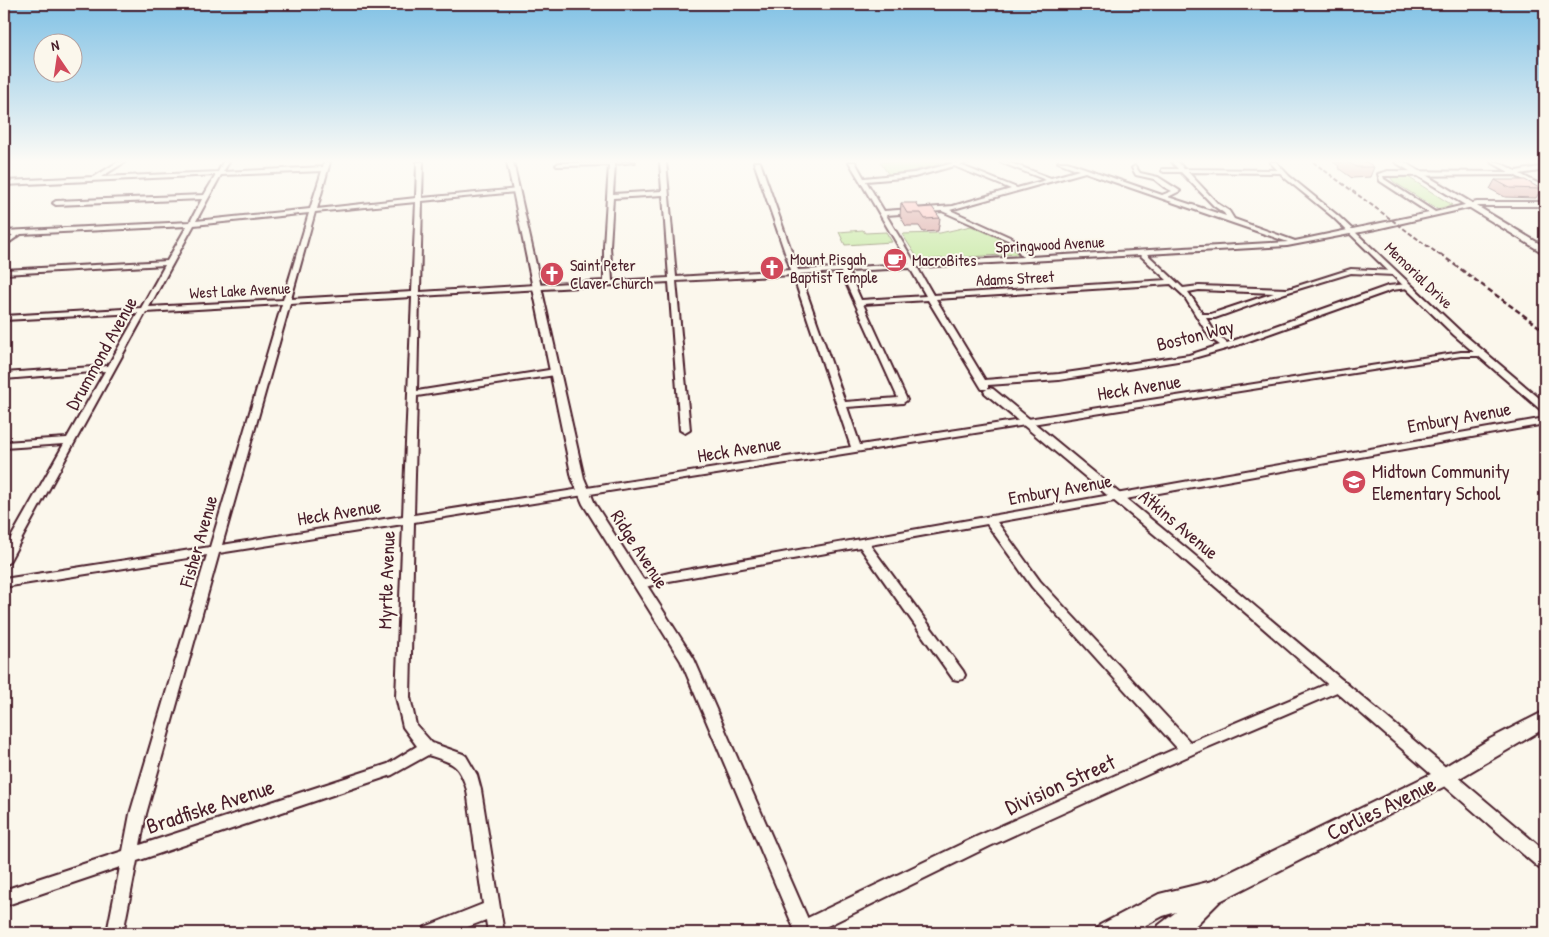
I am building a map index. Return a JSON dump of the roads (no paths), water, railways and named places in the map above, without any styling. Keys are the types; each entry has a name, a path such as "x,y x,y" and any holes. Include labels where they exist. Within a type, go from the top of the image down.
{"main road":[{"path":"1470,206 1545,251"},
{"name":"Corlies Avenue","path":"1108,933 1159,904 1214,892 1446,776 1545,719"},
{"name":"Corlies Avenue","path":"1167,933 1179,926 1214,892"}],"street":[{"name":"Drummond Avenue","path":"4,560 201,206"},
{"name":"Fisher Avenue","path":"115,933 138,814 314,206"},
{"path":"4,233 191,224 364,206"},
{"name":"Myrtle Avenue","path":"419,206 403,697 410,727 427,748"},
{"name":"Ridge Avenue","path":"519,206 578,478 589,504 687,659 804,931"},
{"path":"608,282 610,206"},
{"path":"666,206 685,430"},
{"path":"772,206 857,449"},
{"name":"Atkins Avenue","path":"878,206 930,297 986,387 1545,862"},
{"path":"882,213 943,209 956,206"},
{"path":"1188,206 1296,242"},
{"path":"1210,213 1219,210 1216,206"},
{"path":"1217,206 1227,212 1230,220"},
{"name":"Memorial Drive","path":"1321,206 1352,232 1480,354 1545,408"},
{"path":"1423,206 1435,214"},
{"name":"Springwood Avenue","path":"477,290 1296,242 1352,232 1470,206"},
{"path":"943,209 1010,239 1028,259"},
{"path":"4,244 20,232"},
{"path":"1141,252 1192,301 1213,336 1226,346"},
{"path":"4,272 169,263"},
{"path":"841,405 903,400 843,269"},
{"path":"1200,316 1212,316 1351,271 1394,273"},
{"name":"Adams Street","path":"859,302 1173,282"},
{"name":"Boston Way","path":"986,387 1190,357 1391,288 1408,286"},
{"path":"1182,290 1199,288 1288,291"},
{"name":"West Lake Avenue","path":"4,318 477,290"},
{"name":"Heck Avenue","path":"4,582 1461,354 1480,354"},
{"path":"4,376 111,368"},
{"path":"412,394 555,372"},
{"name":"Embury Avenue","path":"641,584 669,577 1545,420"},
{"path":"4,445 70,440"},
{"path":"989,519 1036,584 1188,750"},
{"path":"862,542 958,675"},
{"name":"Division Street","path":"804,931 984,841 1339,685"},
{"path":"427,748 458,758 470,775 474,790 496,933"},
{"name":"Bradfiske Avenue","path":"4,898 392,769 427,748"},
{"path":"431,933 493,909"}],"railway":[{"path":"1373,206 1441,256"},
{"path":"1440,254 1545,331"}],"place":[{"name":"MacroBites","path":"895,260"},
{"name":"Mount Pisgah Baptist Temple","path":"772,268"},
{"name":"Saint Peter Claver Church","path":"552,274"},
{"name":"Midtown Community Elementary School","path":"1354,482"}]}
